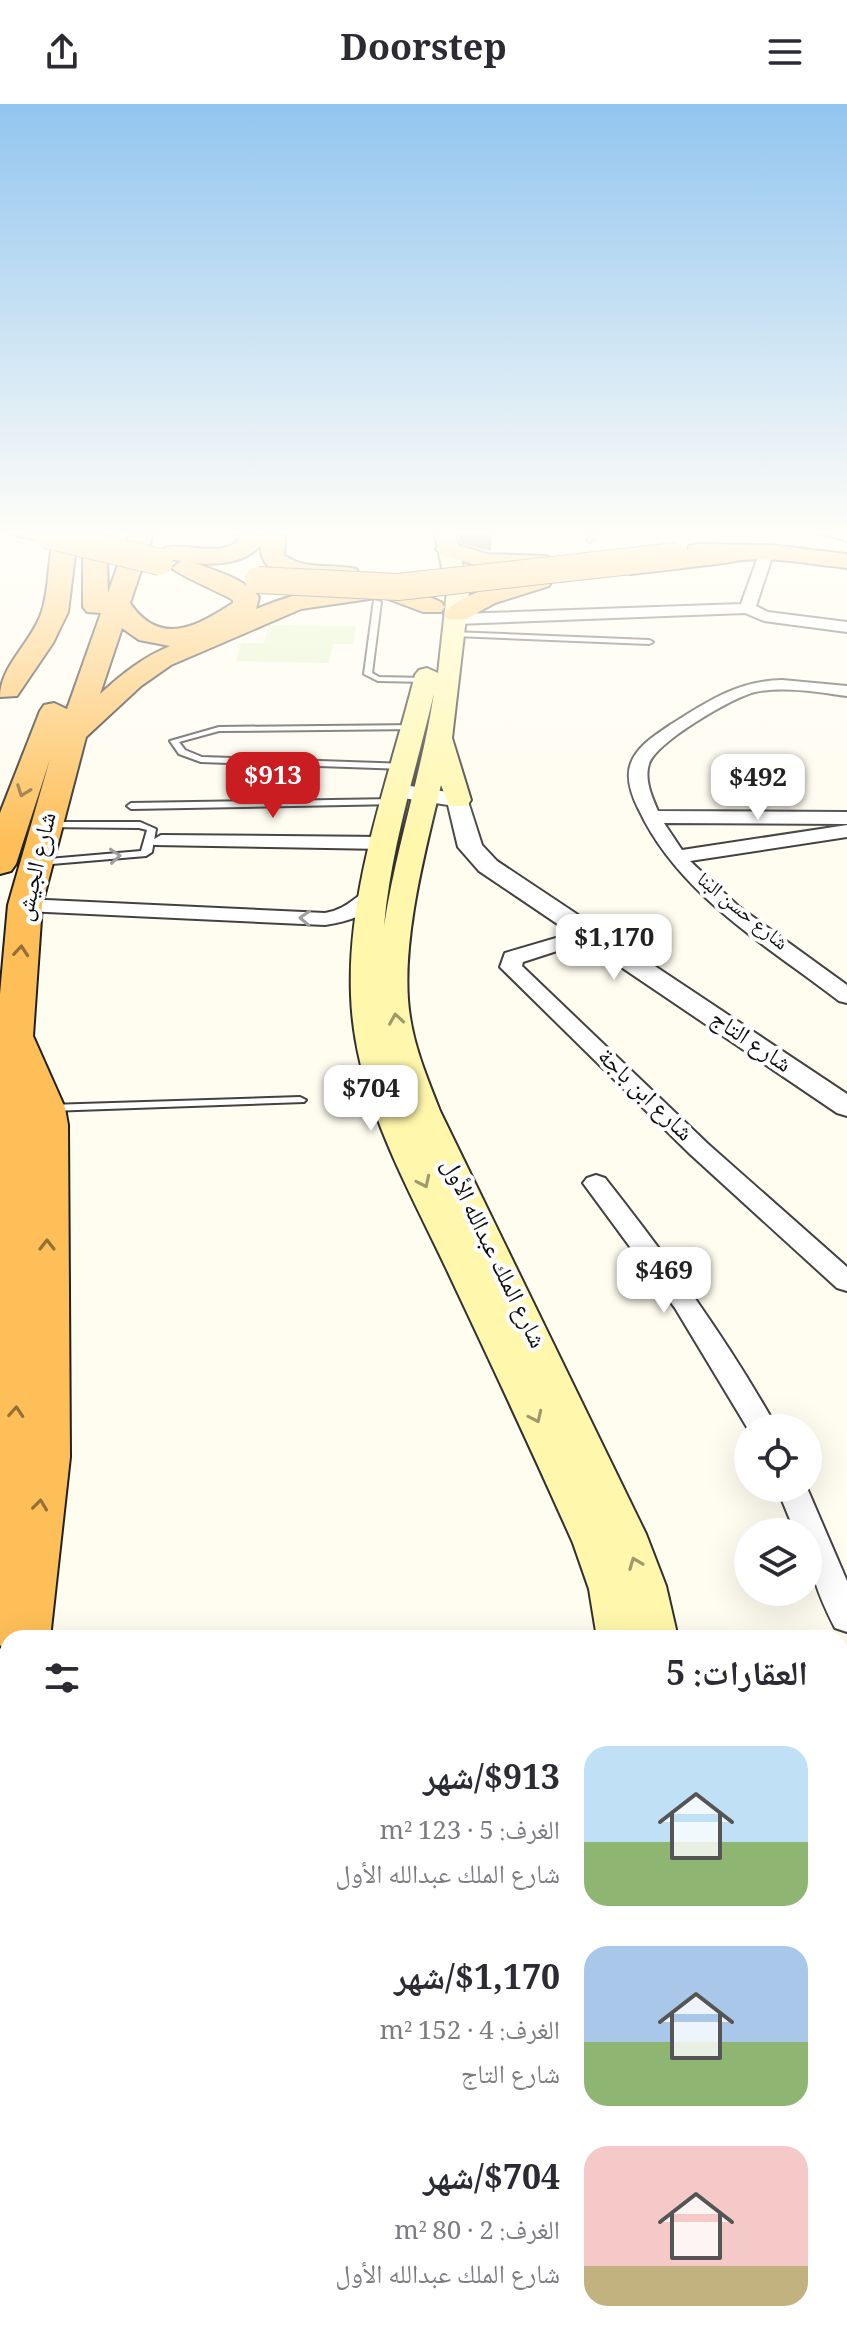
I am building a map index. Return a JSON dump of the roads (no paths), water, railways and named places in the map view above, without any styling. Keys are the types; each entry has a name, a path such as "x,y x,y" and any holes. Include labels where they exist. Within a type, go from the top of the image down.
{"highway":[{"path":"2,698 29,661 44,633"},
{"name":"شارع الجيش","path":"0,1602 6,1559 18,1386 11,1081 25,905 47,825 65,683 92,633"},
{"name":"شارع الجيش","path":"0,864 61,728 97,633"},
{"path":"143,633 162,638 192,633"},
{"path":"2,698 38,706 61,728 162,659 222,633"},
{"path":"2,698 65,683"},
{"path":"14,1029 46,1108 46,1457 24,1630"}],"main road":[{"name":"شارع الملك عبدالله الأول","path":"428,732 426,680 436,633"},
{"name":"شارع الملك عبدالله الأول","path":"440,633 394,946 394,1015 402,1053 423,1111 624,1534 644,1586 653,1630"},
{"path":"417,791 428,732"},
{"name":"شارع الملك عبدالله الأول","path":"417,791 384,843 366,968 368,1022 383,1085 411,1156 595,1543 611,1589 619,1630"}],"street":[{"name":"شارع حسن البنا","path":"846,994 725,905 676,857 650,817 640,790 638,767 645,753 677,728 747,689 803,687 847,691"},
{"name":"شارع التاج","path":"417,791 478,857 847,1107"},
{"path":"650,817 847,818"},
{"path":"676,857 847,831"},
{"path":"161,841 384,843"},
{"path":"25,905 325,919 363,908 375,894"},
{"name":"شارع ابن باجة","path":"590,934 513,958 511,967 699,1149 847,1282"},
{"path":"596,1183 646,1246 718,1349 754,1414"},
{"path":"798,1502 847,1619"}],"lane":[{"path":"373,633 368,674 378,679 426,680"},
{"path":"622,633 649,642"},
{"path":"417,791 201,759 182,752 174,741 219,729 428,732"},
{"path":"131,806 417,791"},
{"path":"37,862 143,854 147,852 152,829 140,825 47,825"},
{"path":"46,1108 300,1100"}]}
